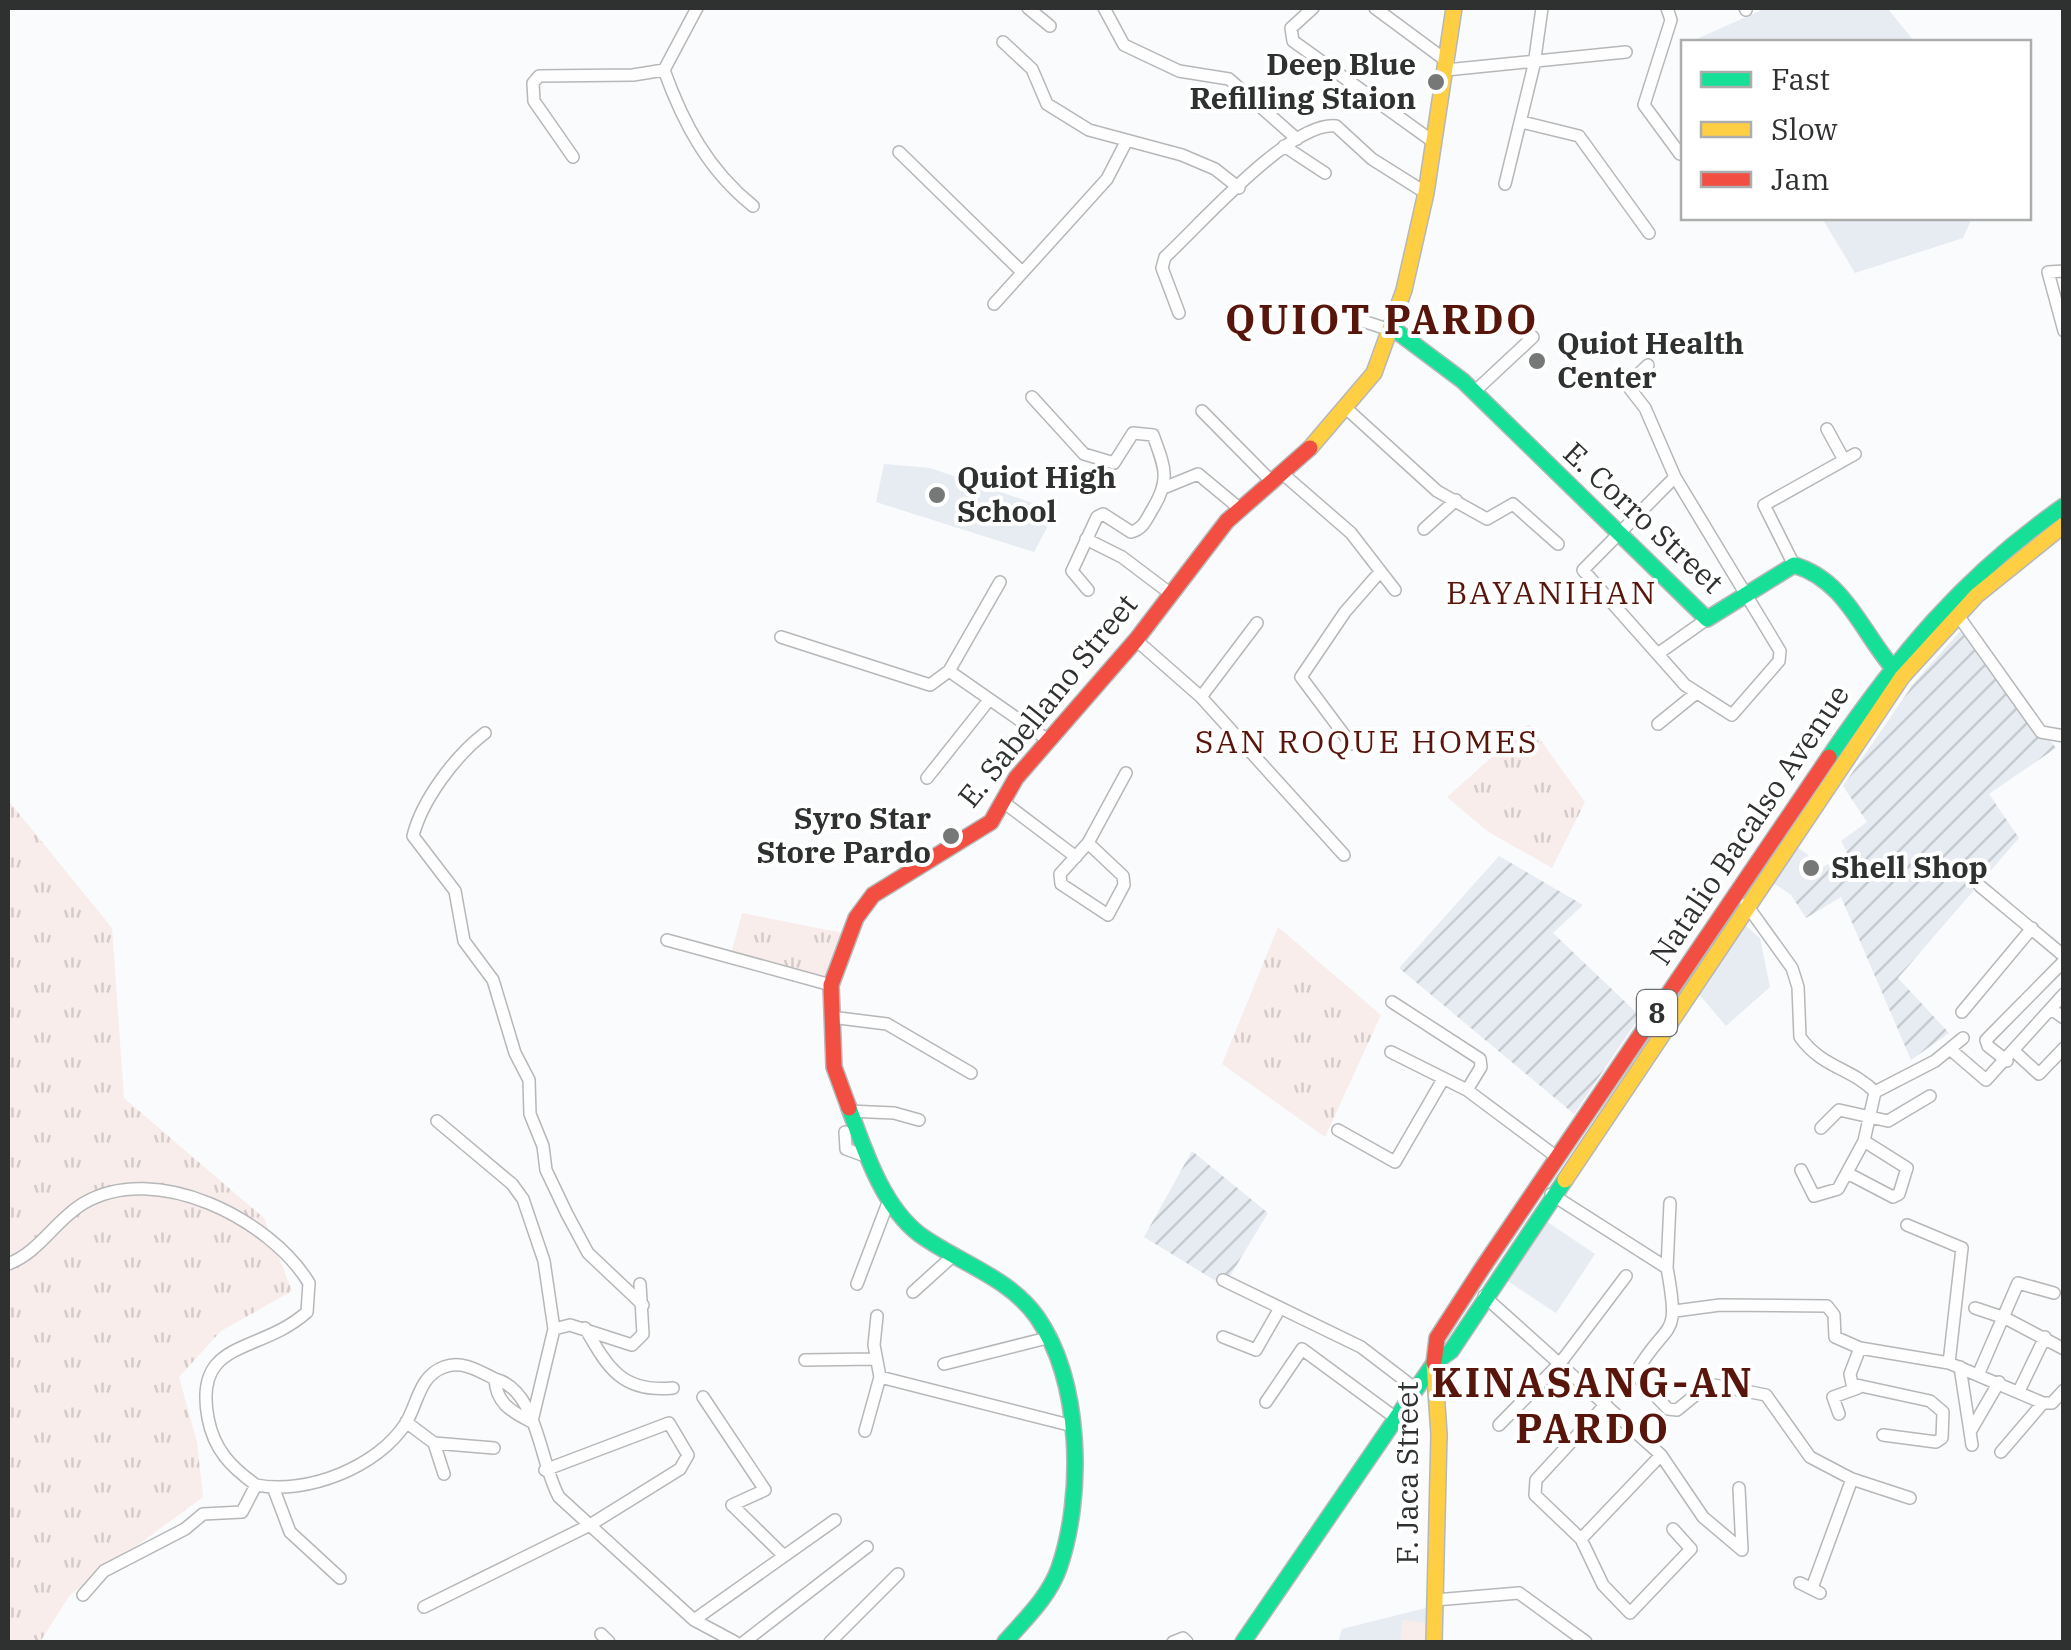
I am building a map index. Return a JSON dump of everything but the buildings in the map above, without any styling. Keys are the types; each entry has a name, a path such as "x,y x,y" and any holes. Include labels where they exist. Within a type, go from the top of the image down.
{"street":[{"path":"697,8 664,70 680,113 706,156 730,188 753,206"},
{"path":"1028,8 1050,26"},
{"path":"1104,8 1124,45 1179,71 1229,79 1297,139"},
{"path":"1314,8 1291,28 1293,41 1434,142"},
{"path":"1375,8 1447,66 1534,64 1626,52"},
{"name":"E. Sabellano Street","path":"1005,1642 1039,1603 1062,1559 1077,1485 1072,1426 1051,1336 1012,1292 916,1232 888,1200 865,1156 834,1067 832,985 856,918 874,895 991,822 1006,804 1016,778 1136,640 1239,508 1278,478 1348,410 1374,373 1391,328 1426,193 1454,8"},
{"path":"1505,184 1522,122 1542,8"},
{"path":"1667,8 1671,20 1644,105 1680,154"},
{"path":"1003,42 1032,69 1048,104 1089,130 1182,155 1216,169 1239,188"},
{"path":"573,157 534,101 533,82 539,76 633,76 664,70"},
{"path":"1522,122 1579,136 1650,233"},
{"path":"1179,313 1162,268 1165,257 1284,146 1297,139 1327,125 1336,126 1372,159 1426,193"},
{"path":"994,304 1107,180 1126,142"},
{"path":"1284,146 1325,174"},
{"path":"900,152 1022,272"},
{"path":"2064,271 2048,272 2064,332"},
{"path":"1364,321 1391,328"},
{"name":"E. Corro Street","path":"1391,328 1473,394 1706,619 1794,565"},
{"path":"1473,394 1533,337"},
{"path":"1648,365 1628,385 1644,408 1675,478 1780,651 1779,661 1732,716 1695,694 1584,570 1675,478"},
{"path":"1032,397 1084,454 1111,463 1117,462 1133,433 1153,435 1166,488"},
{"path":"1348,410 1438,491 1492,519 1506,504 1513,504 1558,544"},
{"path":"1202,411 1278,478 1351,533 1395,590"},
{"path":"1827,429 1850,457 1764,506 1794,565 1827,579 1843,594 1862,633 1896,672"},
{"path":"1088,590 1072,571 1100,514 1136,532 1166,488 1198,474 1239,508"},
{"path":"1424,529 1456,500"},
{"name":"Natalio Bacalso Avenue","path":"1243,1642 1434,1363 1451,1351 1546,1191 1558,1158 1942,604 2025,532 2064,506"},
{"name":"Natalio Bacalso Avenue","path":"1434,1363 1437,1338 1546,1191 1746,904 1896,672 2020,556 2064,524"},
{"path":"1086,539 1122,557 1171,594"},
{"path":"1350,744 1301,677 1345,612 1380,573"},
{"path":"781,637 930,685 949,672 1000,582"},
{"path":"1957,614 2041,732 2064,736"},
{"path":"1658,653 1706,619"},
{"path":"1200,697 1257,624"},
{"path":"1136,640 1200,697 1344,854"},
{"path":"949,672 1048,740"},
{"path":"1658,724 1695,694"},
{"path":"927,778 989,700"},
{"path":"485,732 465,749 427,800 413,836 455,892 464,941 493,980 515,1053 529,1080 530,1114 543,1146 546,1170 560,1200 588,1254 642,1305"},
{"path":"1088,843 1123,876 1124,885 1108,915 1061,884 1060,874 1088,843 1126,773"},
{"path":"1006,804 1076,857"},
{"path":"1980,886 2064,958 1986,1040 1988,1046 2039,1074 2064,1048"},
{"path":"1746,904 1792,968 1798,987 1800,1037 1827,1065 1865,1081 1876,1092"},
{"path":"1962,1012 2032,928"},
{"path":"667,940 832,985"},
{"path":"1951,1050 1986,1080 2064,994"},
{"path":"1392,1002 1480,1060 1481,1067 1466,1090"},
{"path":"2051,1009 2064,1018"},
{"path":"831,1017 888,1024 971,1073"},
{"path":"1876,1092 1951,1050 1962,1038"},
{"path":"1391,1052 1466,1090 1558,1158"},
{"path":"1338,1130 1395,1162 1442,1081"},
{"path":"1801,1170 1814,1196 1838,1189 1850,1174 1864,1140 1876,1092"},
{"path":"1821,1128 1839,1110 1888,1121 1930,1096"},
{"path":"848,1112 894,1113 919,1120"},
{"path":"436,1122 500,1173 523,1200 544,1261 554,1329 530,1423"},
{"path":"844,1132 846,1149 865,1156"},
{"path":"1850,1174 1893,1197 1899,1194 1908,1175 1907,1168 1864,1140"},
{"path":"8,1264 25,1257 74,1210 108,1190 126,1186 169,1188 202,1200 284,1252 309,1284 307,1312 294,1324 217,1362 206,1375 203,1392 211,1434 228,1465 256,1485 273,1488 318,1481 347,1470 376,1454 406,1422 420,1390 440,1369 469,1366 510,1383 526,1400 545,1470 558,1497 707,1636 734,1642"},
{"path":"1546,1191 1667,1268"},
{"path":"857,1284 888,1200"},
{"path":"1670,1204 1667,1268 1675,1312 1672,1326 1635,1374 1668,1408 1676,1410 1708,1384 1766,1395 1810,1458 1910,1498"},
{"path":"1907,1225 1962,1248 1954,1365 1971,1438 1999,1382"},
{"path":"914,1292 955,1254"},
{"path":"1499,1425 1560,1362 1626,1276"},
{"path":"1223,1280 1361,1347 1416,1389"},
{"path":"1978,1375 2018,1283 2054,1294"},
{"path":"554,1329 570,1325 585,1328 632,1345 643,1334 640,1284"},
{"path":"1484,1296 1661,1454 1703,1517 1742,1550 1738,1488"},
{"path":"1675,1312 1720,1304 1827,1306 1834,1315 1835,1337 1860,1348 1954,1365 2044,1404 2052,1403 2064,1390"},
{"path":"1223,1337 1256,1350 1280,1308"},
{"path":"1975,1308 2005,1318 2064,1349"},
{"path":"865,1431 880,1377 876,1359 877,1316"},
{"path":"585,1328 612,1375 637,1388 673,1388"},
{"path":"944,1364 1051,1336"},
{"path":"2019,1392 2044,1337"},
{"path":"1858,1388 1850,1374 1860,1348"},
{"path":"1266,1402 1302,1350 1396,1419"},
{"path":"805,1360 876,1359"},
{"name":"F. Jaca Street","path":"1434,1363 1440,1434 1434,1642"},
{"path":"880,1377 1072,1426"},
{"path":"494,1379 496,1393 508,1410 530,1423"},
{"path":"1839,1414 1835,1394 1858,1388 1930,1401 1944,1412 1942,1438 1936,1442 1884,1434"},
{"path":"702,1397 765,1490 732,1505 782,1556"},
{"path":"1606,1404 1536,1480 1534,1496 1580,1539 1603,1584 1630,1613 1691,1548 1673,1528"},
{"path":"2001,1452 2044,1404"},
{"path":"406,1422 434,1444 444,1474"},
{"path":"424,1607 590,1525 680,1469 688,1450 669,1422 545,1470"},
{"path":"434,1444 494,1448"},
{"path":"1580,1539 1661,1454"},
{"path":"1811,1588 1852,1478"},
{"path":"83,1595 104,1570 185,1529 204,1514 242,1512 256,1485"},
{"path":"273,1488 290,1532 340,1578"},
{"path":"694,1620 834,1520"},
{"path":"744,1642 867,1546"},
{"path":"830,1642 898,1574"},
{"path":"1435,1600 1519,1592 1586,1642"},
{"path":"1173,1642 1180,1638 1188,1642"}],"shaded area":[{"path":"1766,8 1887,8 1913,40 1694,40"},
{"path":"1823,220 1971,220 1963,238 1855,273"},
{"name":"Quiot High School","path":"884,464 930,468 1056,511 1034,552 876,502"},
{"path":"1963,628 2056,748 1989,794 2019,838 1898,978 1949,1033 1911,1060 1841,897 1806,918 1791,895 1814,873 1847,852 1841,841 1867,822 1843,786 1914,683"},
{"path":"1796,846 1824,867 1791,895 1772,882"},
{"path":"1499,856 1583,905 1553,933 1640,1016 1574,1114 1399,968"},
{"path":"1744,924 1760,938 1770,987 1726,1026 1697,992"},
{"path":"1192,1151 1268,1213 1224,1286 1144,1237"},
{"path":"1546,1221 1595,1254 1556,1313 1506,1280"},
{"path":"1426,1608 1425,1642 1338,1642 1342,1629"}],"green space":[{"path":"1529,724 1585,802 1552,868 1487,831 1447,797"},
{"path":"8,800 112,928 124,1098 264,1218 292,1291 221,1331 179,1377 197,1442 203,1497 70,1595 40,1642 8,1642"},
{"path":"742,913 843,933 826,978 730,958"},
{"path":"1278,927 1381,1015 1325,1137 1222,1064"},
{"path":"1403,1620 1427,1623 1424,1642 1400,1642"}],"traffic: fast":[{"path":"1391,327 1463,381 1707,619 1794,565 1813,573 1841,597 1899,675"},
{"path":"1829,757 1880,685 1934,620 1994,561 2064,506"},
{"path":"849,1108 876,1176 906,1222 1025,1303 1052,1343 1063,1374 1070,1406 1075,1474 1067,1539 1049,1589 1005,1642"},
{"path":"1243,1642 1434,1363 1451,1351 1565,1180"}],"traffic: slow":[{"path":"1310,448 1374,373 1404,290 1426,193 1454,8"},
{"path":"1565,1180 1902,677 1977,595 2064,525"},
{"path":"1434,1363 1439,1434 1434,1642"}],"traffic: jam":[{"path":"849,1108 834,1067 831,985 856,918 873,895 991,822 1016,778 1136,640 1227,521 1310,448"},
{"path":"1434,1363 1437,1338 1483,1267 1829,757"}],"place":[{"name":"Deep Blue Refilling Staion","path":"1436,82"},
{"name":"Quiot Health Center","path":"1537,361"},
{"name":"Quiot High School","path":"937,495"},
{"name":"Syro Star Store Pardo","path":"951,836"},
{"name":"Shell Shop","path":"1811,868"}],"district":[{"name":"QUIOT PARDO","path":"1382,320"},
{"name":"BAYANIHAN","path":"1552,593"},
{"name":"SAN ROQUE HOMES","path":"1367,742"},
{"name":"KINASANG-AN PARDO","path":"1593,1406"}]}
